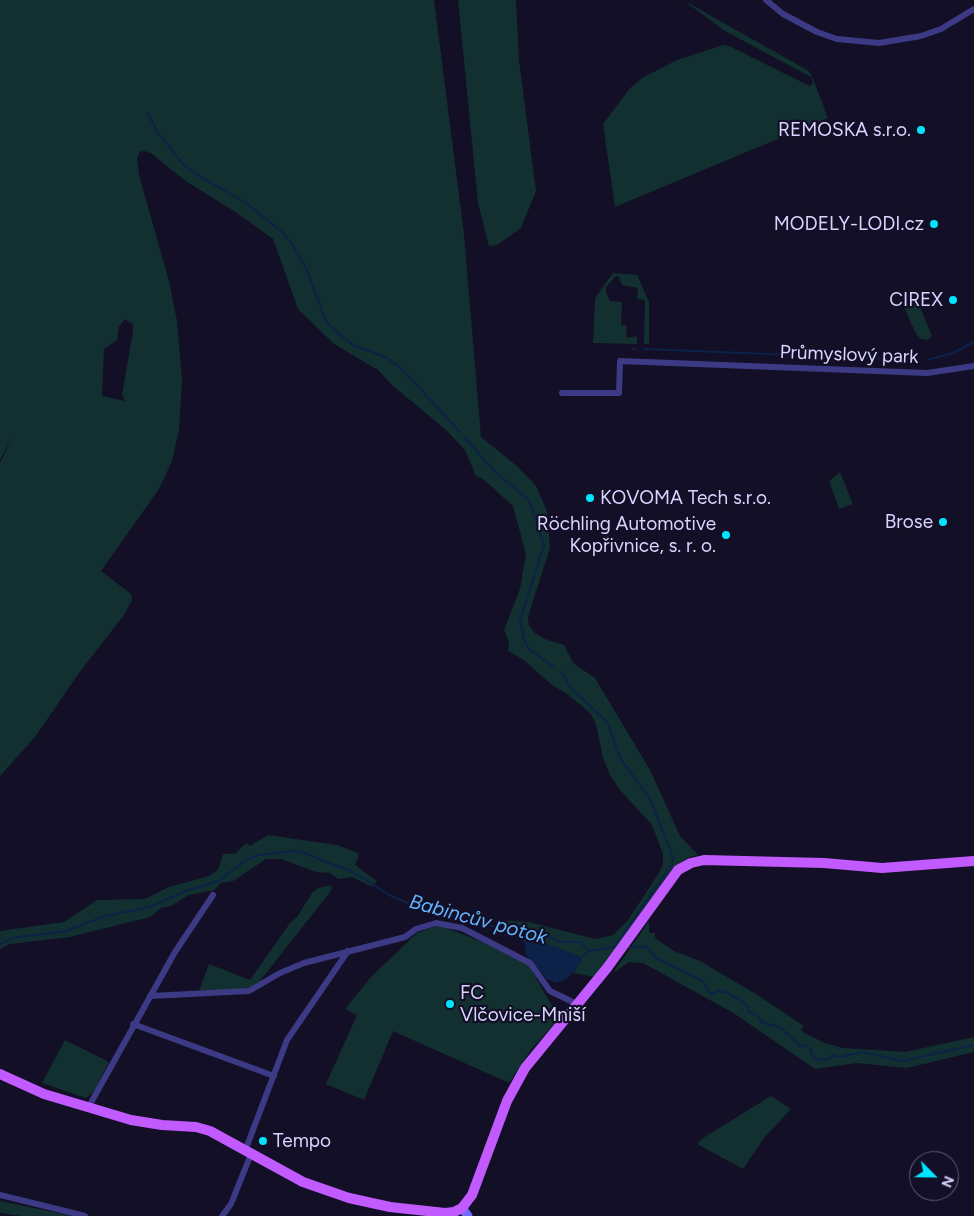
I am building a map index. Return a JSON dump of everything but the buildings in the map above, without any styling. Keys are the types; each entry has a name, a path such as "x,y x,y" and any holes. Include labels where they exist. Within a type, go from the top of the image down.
{"main road":[{"path":"0,1074 44,1094 88,1108 147,1123 203,1128 302,1182 349,1198 384,1206 445,1213 465,1212 493,1135 516,1084 540,1047 613,960 670,878 678,870 691,863 719,860 824,863 882,868 974,861"}],"street":[{"path":"766,0 784,14 817,32 837,39 872,43 901,41 921,36 940,29 974,9"},
{"name":"Průmyslový park","path":"562,393 619,393 620,361 720,368 928,373 974,366"},
{"path":"88,1108 133,1024 175,952 213,895"},
{"path":"150,996 194,992 244,992 287,970 348,951 405,937 416,929 436,923 456,926 530,963 550,991 578,1004"},
{"path":"222,1216 230,1204 287,1040 348,951"},
{"path":"133,1024 274,1076"},
{"path":"0,1195 86,1216"}],"green space":[{"path":"0,0 434,0 464,234 481,437 518,467 536,486 547,511 550,548 528,617 529,626 536,634 545,639 564,645 573,663 595,678 650,770 680,836 698,855 690,857 672,869 595,977 573,973 581,962 579,956 535,941 501,920 529,922 595,939 613,935 628,920 663,864 663,854 652,825 620,790 610,775 603,758 596,724 591,714 566,693 553,686 524,660 508,651 509,642 504,630 520,589 526,554 513,506 483,479 476,476 465,450 445,429 393,386 378,370 334,344 298,309 273,239 237,213 184,180 151,153 140,152 137,158 139,175 169,281 177,321 182,381 179,430 172,461 159,489 101,571 131,594 132,600 124,615 79,673 35,737 0,776 0,463 13,436 0,460","holes":["125,319 133,324 122,394 125,401 102,396 104,349 117,340 119,327"]},
{"path":"458,0 516,0 519,60 536,191 521,228 497,245 489,246 478,203"},
{"path":"683,0 809,71 828,118 615,207 603,124 630,88 642,78 677,60 723,45 729,46 810,86 813,83 811,77 725,31"},
{"path":"613,273 637,275 649,302 649,344 644,344 645,300 637,299 638,288 622,285 619,277 616,276 606,287 606,292 610,301 622,302 621,325 626,325 627,338 637,336 637,344 593,343 595,298"},
{"path":"915,295 932,336 928,340 921,339 916,334 905,309 905,301"},
{"path":"840,472 853,504 839,509 829,481"},
{"path":"268,835 337,845 356,852 359,855 355,865 377,881 372,887 352,877 338,879 330,873 316,872 281,859 266,859 233,881 221,883 214,890 189,895 171,906 161,908 150,917 70,937 10,944 0,949 0,931 64,922 97,900 145,899 169,887 209,876 218,870 223,854 235,854 246,843 250,846"},
{"path":"331,885 330,892 259,982 249,989 199,991 209,964 250,980 290,923 297,917 312,893 318,888"},
{"path":"649,921 650,933 655,933 655,938 674,951 700,961 756,994 804,1026 801,1030 804,1033 825,1043 843,1048 905,1052 974,1037 974,1052 907,1068 857,1063 815,1069 735,1014 643,963 629,962 613,973"},
{"name":"FC Vlčovice-Mniší","path":"439,925 495,947 528,964 559,1018 530,1051 509,1083 393,1031 364,1100 326,1084 357,1015 345,1009 371,977 417,933"},
{"path":"65,1040 109,1062 94,1091 86,1098 42,1083"},
{"path":"771,1096 791,1109 764,1138 743,1169 697,1144 703,1138"},
{"path":"0,1201 71,1216 22,1216 0,1213"}],"water":[{"path":"524,941 545,943 579,956 581,962 573,973 563,981 555,983 547,979 526,955"}],"waterway":[{"path":"148,113 156,130 183,164 199,176 246,203 281,231 292,244 306,268 326,321 332,328 353,345 387,358 402,369 460,432"},
{"path":"927,360 953,353 974,342"},
{"path":"644,349 918,360"},
{"path":"464,437 496,473 529,500 544,545 520,620 524,639 529,649 554,667"},
{"path":"561,672 571,688 608,723 620,758 650,799 673,857 672,864 615,946"},
{"name":"Babincův potok","path":"0,944 13,938 66,931 105,916 150,907 186,891 219,881 247,859 259,855 293,851 301,852 353,872 391,896 424,910 526,934 547,936 560,942 581,942 589,951 619,946"},
{"name":"Babincův potok","path":"520,932 524,941"},
{"name":"Babincův potok","path":"628,947 647,947 656,958 703,981 709,992 713,994 719,991 728,993 746,1004 749,1012 757,1015 761,1022 781,1028 800,1046 804,1045 811,1049 812,1056 819,1060 829,1059 833,1055 839,1057 863,1052 902,1061 974,1045"},
{"path":"580,959 589,951"}],"place":[{"name":"REMOSKA s.r.o.","path":"921,130"},
{"name":"MODELY-LODI.cz","path":"934,224"},
{"name":"CIREX","path":"953,300"},
{"name":"KOVOMA Tech s.r.o.","path":"590,498"},
{"name":"Brose","path":"943,522"},
{"name":"Röchling Automotive Kopřivnice, s. r. o.","path":"726,535"},
{"name":"FC Vlčovice-Mniší","path":"450,1004"},
{"name":"Tempo","path":"263,1141"}]}
